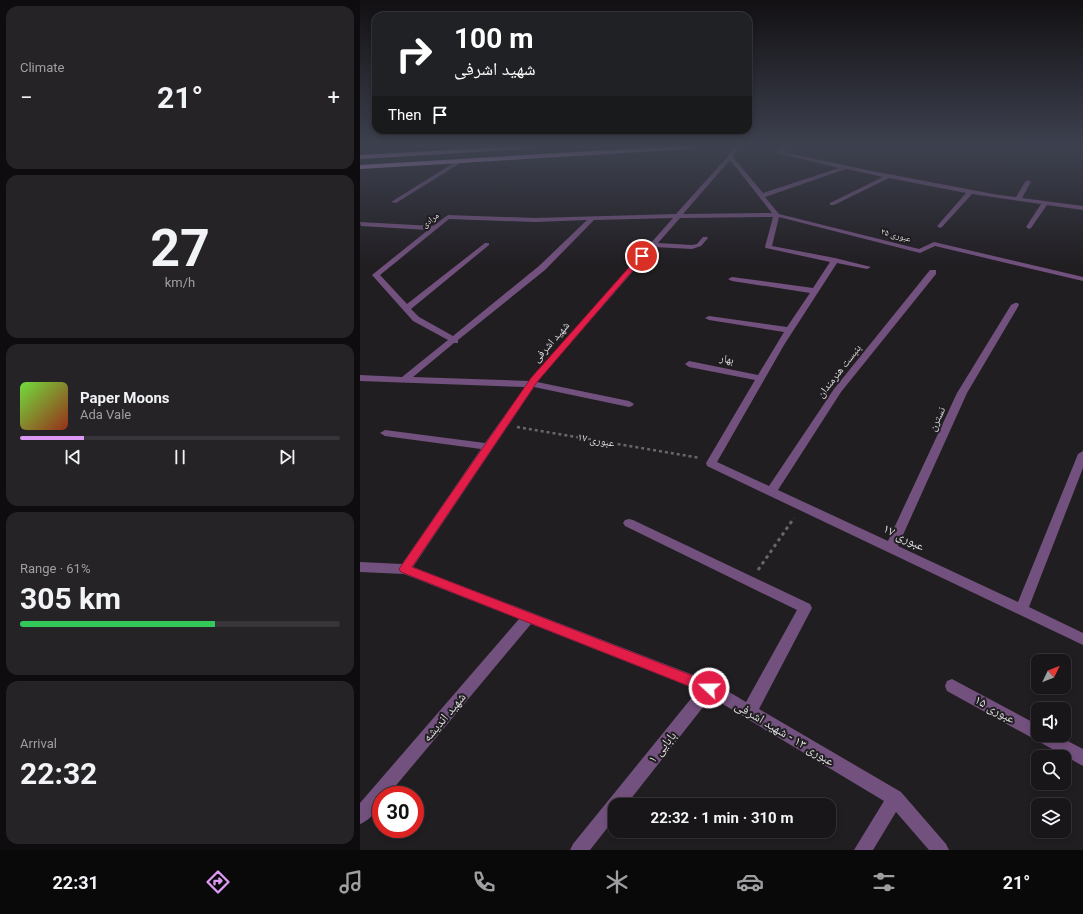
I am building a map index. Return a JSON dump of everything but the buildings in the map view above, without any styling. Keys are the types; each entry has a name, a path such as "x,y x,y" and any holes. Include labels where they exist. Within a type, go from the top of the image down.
{"street":[{"path":"394,202 419,187"},
{"name":"شهید اشرفی","path":"405,569 531,384 703,187"},
{"path":"754,187 777,215 768,247 868,267"},
{"path":"761,196 789,187"},
{"path":"832,204 867,187"},
{"path":"943,187 1018,200 1083,208"},
{"path":"1018,200 1025,187"},
{"path":"940,226 970,192"},
{"path":"1029,227 1045,203"},
{"name":"عبوری ۲۵","path":"677,216 777,215 814,223 920,251 934,244 1083,279"},
{"name":"مرادی","path":"406,309 376,275 448,217 591,220 677,216"},
{"path":"405,380 455,341 542,268 591,220"},
{"path":"360,224 434,228"},
{"path":"652,245 692,247 699,245 705,238"},
{"path":"455,341 416,319 406,309 487,244"},
{"path":"711,463 760,378 835,260"},
{"name":"بنبست هنرمندان","path":"771,491 837,390 934,272"},
{"path":"732,279 815,291"},
{"name":"نسترن","path":"891,548 962,393 1015,306"},
{"path":"708,318 790,330"},
{"name":"بهار","path":"689,364 760,378"},
{"path":"360,378 531,384 629,404"},
{"path":"385,433 488,447"},
{"path":"1021,610 1083,454"},
{"name":"عبوری ۱۷","path":"711,463 1083,639"},
{"path":"629,523 805,608 749,712"},
{"name":"عبوری ۱۳ - شهید اشرفی","path":"360,567 405,569 709,688 895,798 940,850"},
{"name":"شهید اندیشه","path":"360,816 528,618"},
{"name":"عبوری ۱۵","path":"952,686 1031,729"},
{"name":"بابایی ۱","path":"621,798 709,688"},
{"path":"1054,742 1083,758"},
{"path":"863,850 895,798"},
{"name":"بابایی ۱","path":"579,850 608,814"}],"path":[{"name":"عبوری ۱۷","path":"503,425 702,458 711,463"},
{"path":"750,581 803,506"}],"route":[{"path":"642,256 534,380 405,569 709,688"}]}
